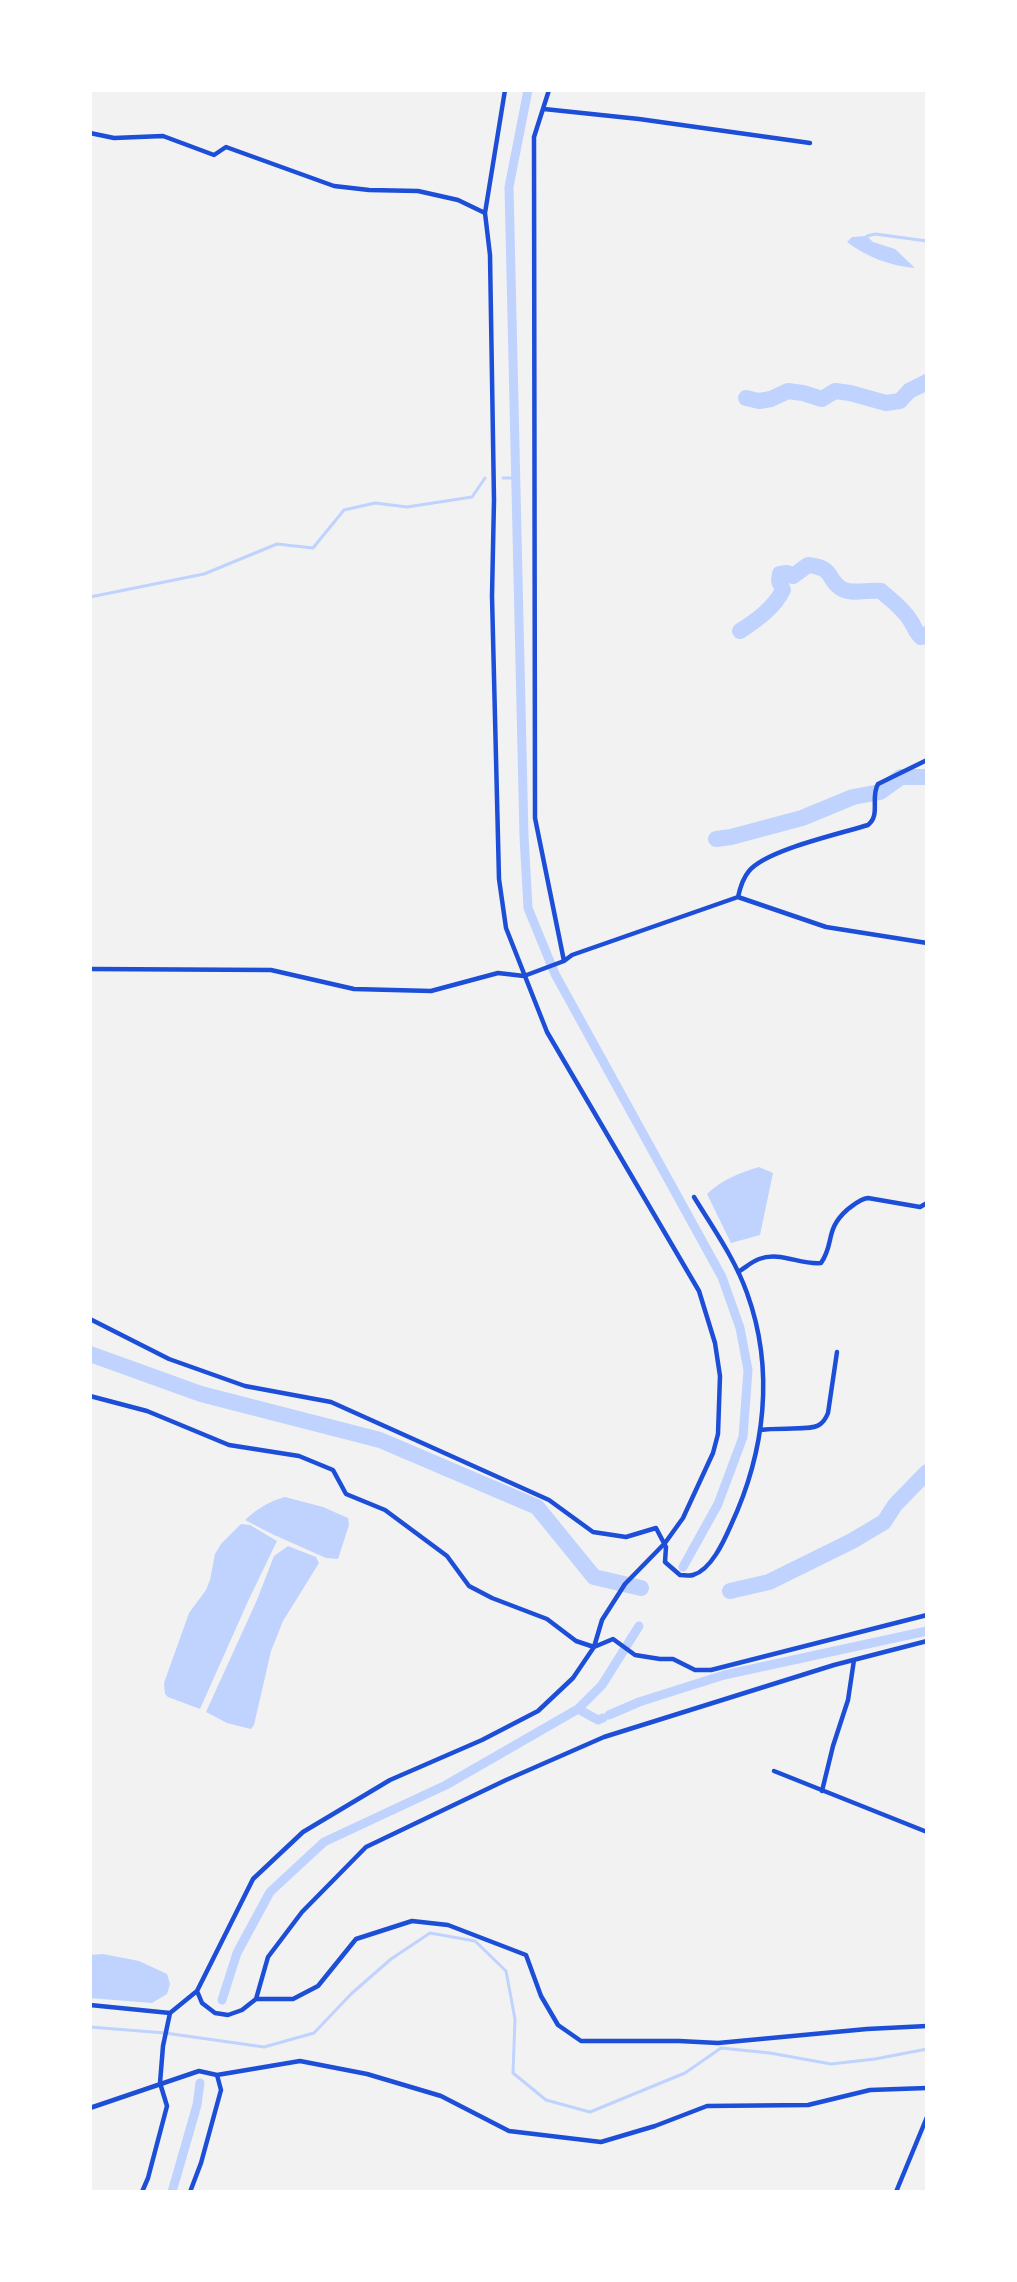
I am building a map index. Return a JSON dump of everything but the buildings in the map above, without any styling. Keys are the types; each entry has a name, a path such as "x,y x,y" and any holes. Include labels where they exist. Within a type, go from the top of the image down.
{"street":[{"path":"142,2192 148,2178 167,2106 160,2083 162,2046 170,2013 197,1991 253,1879 303,1832 390,1780 482,1740 538,1711 573,1678 594,1647 602,1620 625,1584 664,1543 683,1518 713,1453 718,1434 720,1376 715,1343 699,1292 547,1032 506,928 499,879 492,596 494,500 490,255 485,213 505,90"},
{"path":"549,90 534,137 535,818 564,962"},
{"path":"544,109 639,119 810,143"},
{"path":"90,133 114,138 163,136 214,155 226,147 334,186 369,190 418,191 458,200 485,213"},
{"path":"738,897 747,872 757,862 778,852 868,825 873,821 875,815 875,789 878,784 927,760"},
{"path":"90,969 271,970 354,989 431,990 498,973 524,976 564,962 572,955 738,897 826,927 927,944"},
{"path":"90,1319 169,1359 244,1386 331,1402 549,1500 593,1532 626,1537 656,1528 666,1547 665,1562 680,1575 694,1575 713,1560 739,1510 761,1430 765,1382 759,1338 747,1293 738,1272 694,1197"},
{"path":"738,1272 755,1260 768,1257 784,1256 821,1263 833,1225 839,1217 862,1199 868,1198 920,1207 927,1203"},
{"path":"761,1430 781,1427 810,1428 824,1422 828,1413 837,1352"},
{"path":"90,1396 147,1411 229,1445 299,1456 333,1470 346,1494 385,1510 429,1542 447,1556 469,1586 492,1598 547,1619 576,1641 594,1647 614,1639 631,1653 660,1659 673,1659 695,1670 711,1670 927,1615"},
{"path":"197,1991 202,2003 215,2013 228,2015 242,2010 256,1999 268,1957 302,1912 366,1847 506,1780 604,1737 854,1660 927,1641"},
{"path":"822,1791 848,1700 854,1660"},
{"path":"774,1772 927,1832"},
{"path":"256,1999 293,1999 318,1986 356,1939 412,1921 448,1925 526,1955 541,1996 558,2025 581,2041 718,2043 867,2029 927,2026"},
{"path":"90,2005 170,2013"},
{"path":"90,2108 199,2071 217,2075 300,2061 367,2074 441,2096 509,2131 601,2142 655,2126 707,2106 808,2104 870,2090 927,2088"},
{"path":"190,2192 201,2163 221,2090 217,2075"},
{"path":"896,2192 927,2117"}],"water":[{"path":"867,236 873,242 895,249 915,268 879,260 847,242 852,237"},
{"path":"759,1167 773,1173 760,1235 731,1243 707,1194 732,1177"},
{"path":"285,1497 323,1507 348,1518 349,1525 338,1559 326,1558 245,1520 264,1506"},
{"path":"241,1524 250,1525 277,1541 200,1709 168,1697 165,1694 164,1683 189,1613 206,1590 210,1580 215,1554 221,1544"},
{"path":"288,1546 316,1557 319,1563 283,1621 271,1651 254,1725 251,1729 227,1723 206,1712 257,1600 274,1556"},
{"path":"103,1954 139,1961 167,1974 170,1984 167,1994 152,2003 90,1998 90,1955"}],"waterway":[{"path":"528,90 509,187 524,836 528,908 555,974 722,1277 740,1328 748,1370 743,1437 718,1504 683,1567"},
{"path":"867,236 875,234 927,241"},
{"path":"746,398 759,401 771,399 788,391 822,399 835,391 886,403 900,401 909,391 927,382"},
{"path":"90,597 204,574 277,544 313,548 344,510 375,503 407,507 472,497 485,478"},
{"path":"503,478 516,478"},
{"path":"740,631 775,602 783,590 779,581 780,574 787,573 793,576 808,565 823,569 837,586 846,591 881,591 904,612 921,637 927,634"},
{"path":"716,839 802,818 853,797 880,792 901,777 927,777"},
{"path":"90,1354 201,1394 380,1440 537,1507 594,1577 641,1588"},
{"path":"730,1591 769,1582 852,1541 884,1522 895,1505 927,1472"},
{"path":"222,2000 237,1953 270,1892 324,1842 446,1785 578,1709 602,1685 639,1626"},
{"path":"609,1715 639,1702 724,1675 927,1631"},
{"path":"578,1709 598,1720 603,1718"},
{"path":"90,2027 165,2033 264,2047 314,2033 351,1994 391,1959 430,1933 475,1941 506,1971 515,2019 513,2073 546,2100 590,2112 685,2073 721,2048 770,2053 831,2064 875,2059 927,2049"},
{"path":"172,2192 197,2105 200,2083"}]}
